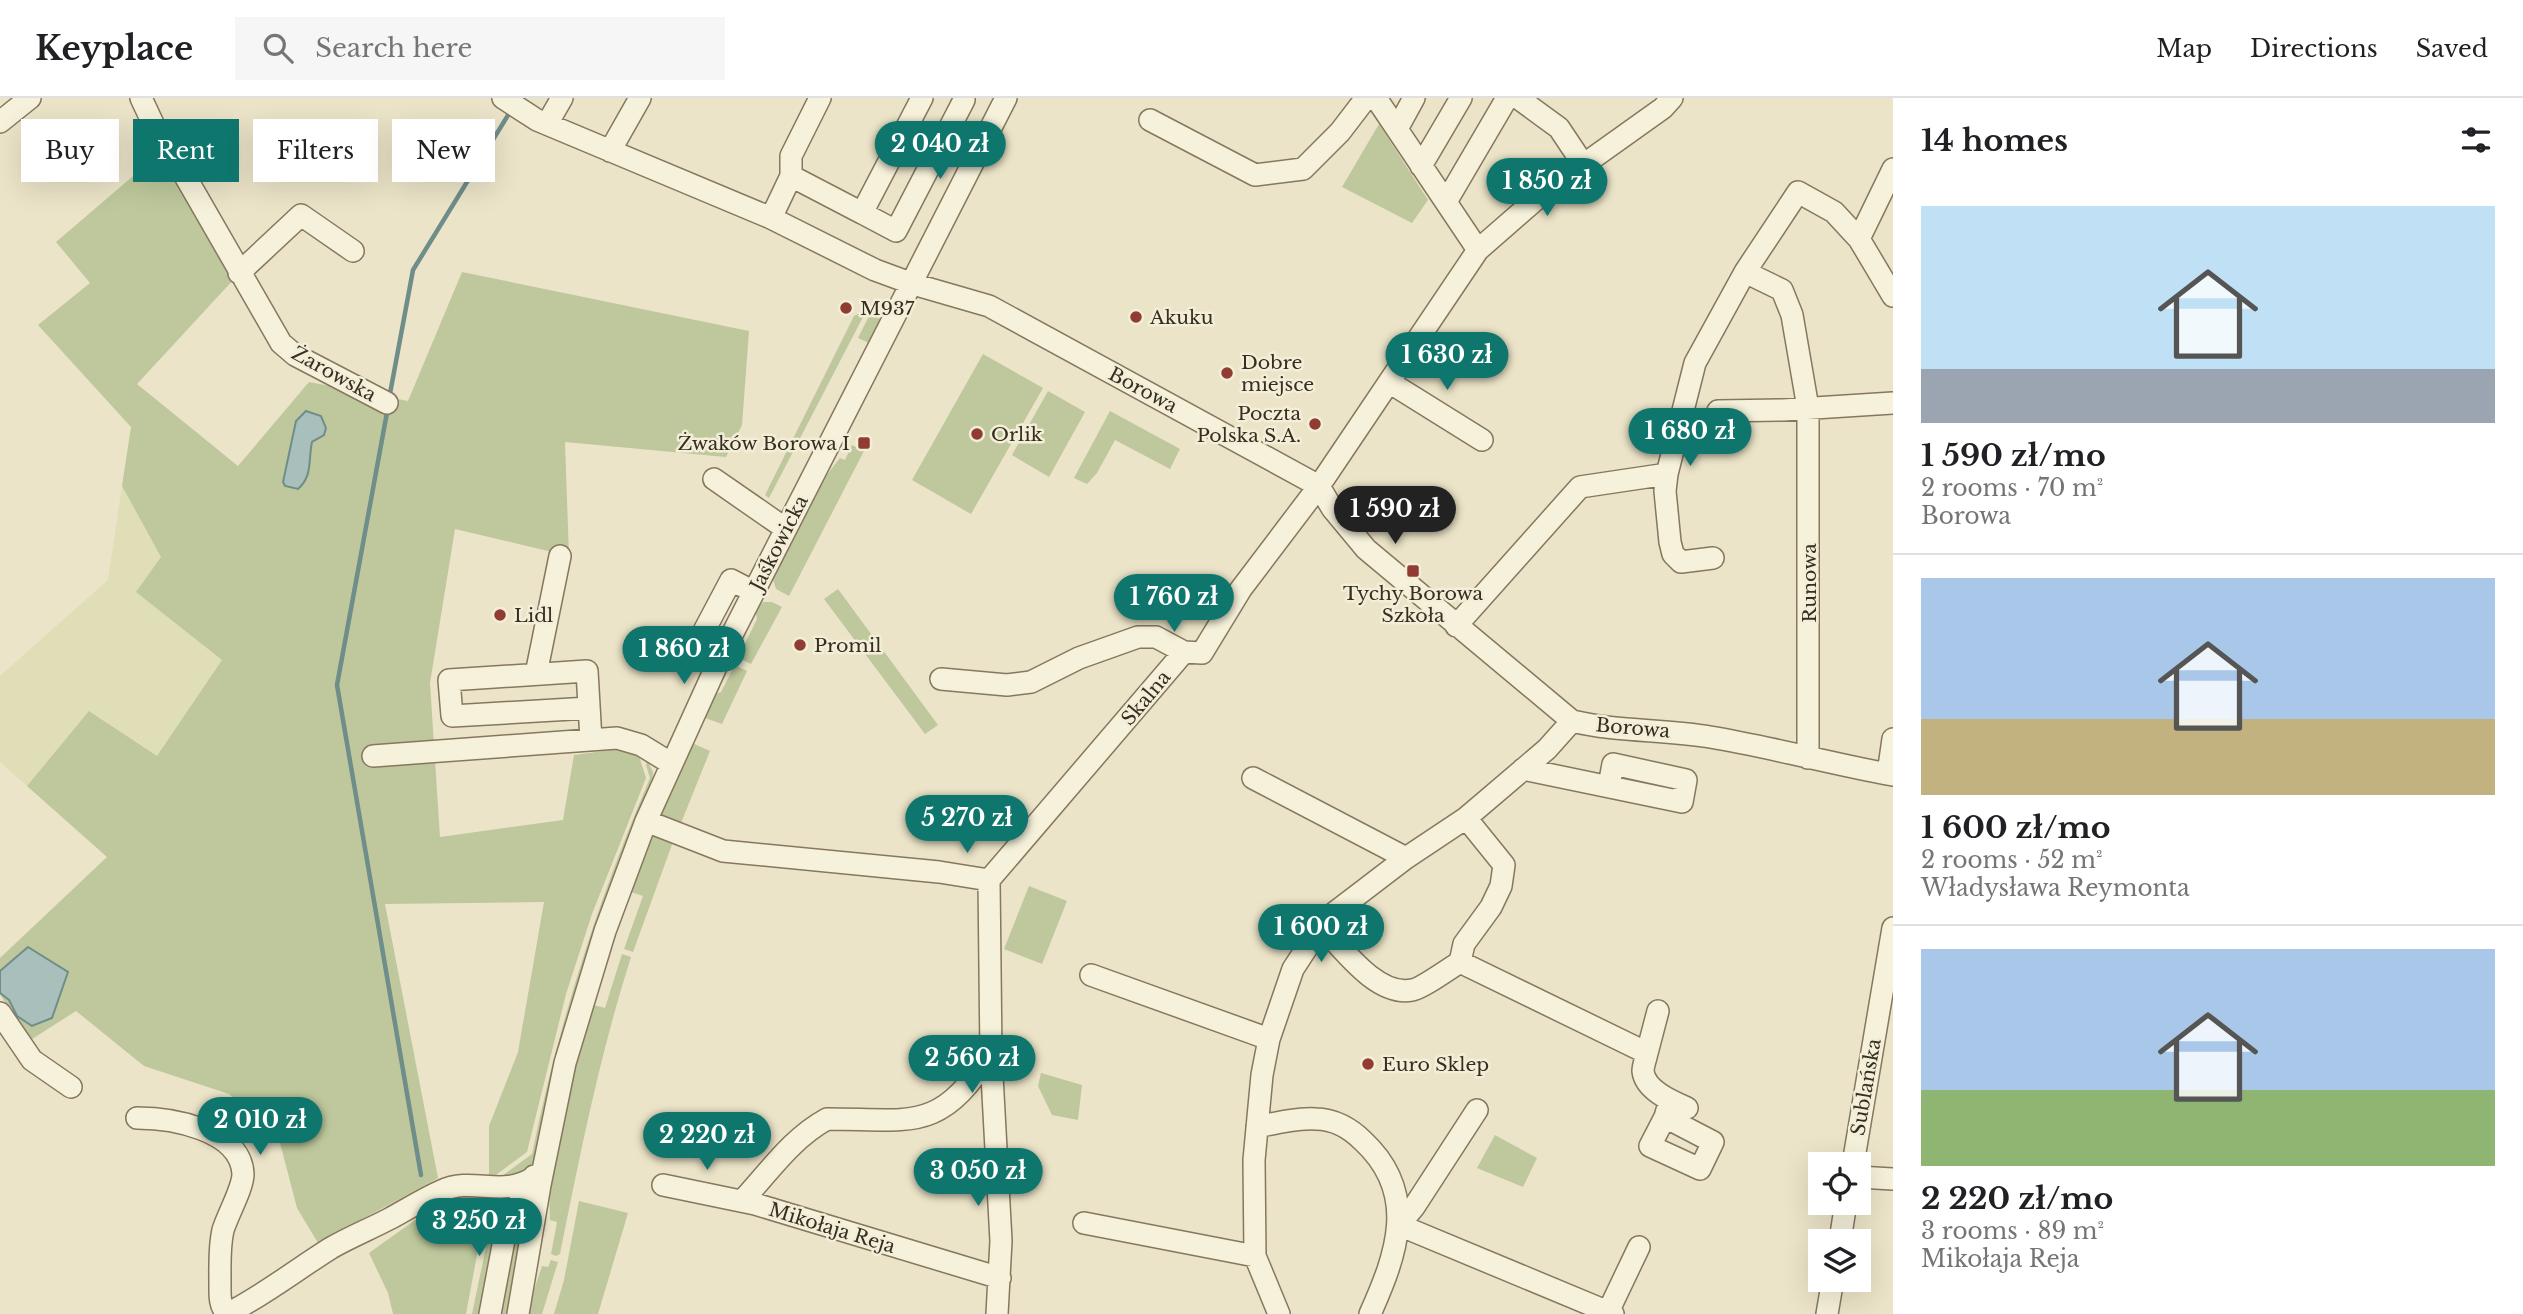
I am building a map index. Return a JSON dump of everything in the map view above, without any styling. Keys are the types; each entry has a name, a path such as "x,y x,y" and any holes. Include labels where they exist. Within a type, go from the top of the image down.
{"street":[{"path":"0,122 30,98"},
{"name":"Żarowska","path":"141,98 156,130 278,338 290,351 387,403"},
{"path":"547,124 562,98"},
{"path":"622,98 627,124"},
{"path":"610,151 640,98"},
{"path":"771,218 791,176 791,156 820,98"},
{"path":"862,214 922,98"},
{"path":"1150,120 1255,175 1303,169 1340,132 1366,98"},
{"path":"1376,98 1478,250"},
{"path":"1397,129 1414,98"},
{"path":"1421,166 1461,98"},
{"path":"1446,202 1507,98"},
{"path":"1518,98 1559,128 1588,160"},
{"name":"Skalna","path":"989,880 1184,652 1202,653 1241,589 1319,486 1478,250 1541,195 1663,108 1672,98"},
{"path":"791,176 896,231 962,99 1002,107"},
{"name":"Borowa","path":"509,103 547,124 771,218 875,270 989,306 1319,486 1332,508 1366,549 1572,721 1590,726 1667,730 1710,737 1891,774"},
{"name":"Jaśkowicka","path":"518,1314 551,1124 565,1063 605,931 646,821 719,660 1002,107"},
{"path":"1859,239 1892,173"},
{"path":"1713,558 1681,562 1673,554 1665,491 1668,474 1695,363 1745,272 1798,192 1834,212 1859,239 1893,296"},
{"path":"239,273 302,215 353,251"},
{"name":"Runowa","path":"1745,272 1782,290 1792,315 1808,408 1808,758"},
{"path":"1389,382 1482,440"},
{"path":"1718,411 1893,403"},
{"path":"1457,626 1580,487 1668,474"},
{"path":"714,478 786,529"},
{"path":"536,674 560,556"},
{"path":"941,679 1006,685 1031,682 1079,658 1138,637 1156,637 1184,652"},
{"path":"589,708 452,716 449,680 587,671 591,740"},
{"path":"1279,1314 1255,1256 1254,1160 1262,1075 1269,1039 1293,969 1321,926 1334,913 1406,858 1466,818 1547,749 1572,721"},
{"path":"373,756 617,738 641,745 671,764"},
{"path":"1891,774 1893,739"},
{"path":"1523,769 1609,786"},
{"path":"1253,778 1406,858"},
{"path":"1321,926 1362,969 1388,989 1414,990 1460,962 1464,944 1491,907 1501,886 1504,865 1466,818"},
{"path":"646,821 723,852 957,866 989,880 991,1052 1001,1231 997,1314"},
{"name":"Sublańska","path":"1855,1152 1893,928"},
{"path":"1460,962 1647,1054"},
{"path":"1091,975 1269,1039"},
{"path":"1658,1011 1643,1070 1649,1085 1674,1108"},
{"path":"0,1013 32,1060 71,1087"},
{"path":"742,1201 799,1137 814,1126 827,1119 915,1119 936,1112 965,1090 991,1052"},
{"path":"1399,1225 1414,1207 1477,1110"},
{"path":"137,1118 167,1119 191,1125 227,1144 238,1157 243,1175 220,1249 220,1301 227,1314 257,1298 337,1245 440,1191 463,1184 508,1188 521,1186 534,1178"},
{"path":"1257,1127 1317,1118 1350,1128 1375,1152 1393,1184 1399,1225 1393,1260 1370,1314"},
{"name":"Jaśkowicka","path":"490,1310 507,1223 534,1178 551,1124"},
{"path":"1871,1178 1893,1179"},
{"name":"Mikołaja Reja","path":"663,1185 742,1201 1000,1278"},
{"path":"1084,1223 1255,1256"},
{"path":"1399,1225 1611,1313 1639,1247"},
{"path":"1827,1314 1831,1292"}],"shaded area":[{"path":"122,486 161,557 137,592 222,660 157,757 90,711 27,786 0,762 0,676 108,580"}],"green space":[{"path":"1379,124 1428,200 1412,223 1342,187"},
{"path":"133,176 133,182 177,182 235,278 137,384 238,466 309,382 408,401 462,272 749,331 742,425 726,457 565,442 569,556 455,529 430,683 440,837 563,820 574,755 618,749 639,756 646,778 592,914 566,994 527,1152 489,1180 489,1126 518,1052 544,902 385,904 438,1178 318,1243 297,1208 279,1139 229,1094 144,1066 76,1011 29,1041 0,994 0,958 107,857 27,786 89,711 157,756 222,660 136,592 161,557 122,486 131,427 38,325 90,283 56,242"},
{"path":"862,312 864,315 769,498 765,495 854,316"},
{"path":"870,314 883,320 871,344 858,338"},
{"name":"Orlik","path":"983,354 1043,388 971,514 912,480"},
{"path":"1048,391 1085,412 1049,477 1012,455"},
{"path":"1110,411 1180,449 1170,469 1115,440 1097,473 1087,484 1074,478"},
{"path":"852,445 864,451 789,596 776,589 772,576 817,487 840,458 845,460"},
{"path":"838,589 938,725 925,734 824,599"},
{"path":"763,602 772,602 782,607 751,664 738,658 757,619 755,610"},
{"path":"735,665 747,671 722,724 705,718 703,715 711,696 721,692"},
{"path":"690,742 710,751 679,828 661,819 660,814"},
{"path":"647,760 653,772 652,783 534,1163 520,1177 499,1178 532,1154 554,1058 581,963 613,870 650,778"},
{"path":"651,836 674,839 633,952 624,949 643,896 628,891"},
{"path":"1029,886 1067,901 1042,964 1004,949"},
{"path":"622,954 631,957 600,1067 560,1254 556,1256 551,1254 557,1222 550,1220 549,1190 571,1076 590,1004 605,1008"},
{"path":"1041,1073 1082,1085 1078,1120 1052,1115 1038,1086"},
{"path":"1495,1135 1537,1158 1523,1187 1477,1168"},
{"path":"450,1195 488,1196 466,1314 393,1314 388,1293 369,1253"},
{"path":"496,1199 501,1207 480,1314 472,1314"},
{"path":"579,1201 628,1213 598,1314 554,1314 564,1280"},
{"path":"525,1212 508,1314 498,1314 514,1231"},
{"path":"551,1260 558,1262 542,1314 526,1314 542,1266 548,1267"}],"water":[{"path":"306,411 321,416 326,428 324,435 312,442 308,473 298,489 285,486 283,482 296,421"},
{"path":"28,947 68,972 52,1018 32,1026 17,1016 9,1000 0,993 0,971"}],"waterway":[{"path":"389,399 413,270 510,112"},
{"path":"388,407 337,685 421,1175"}],"place":[{"name":"M937","path":"846,308"},
{"name":"Akuku","path":"1136,317"},
{"name":"Dobre miejsce","path":"1227,373"},
{"name":"Poczta Polska S.A.","path":"1315,424"},
{"name":"Orlik","path":"977,434"},
{"name":"Żwaków Borowa I","path":"864,443"},
{"name":"Tychy Borowa Szkoła","path":"1413,571"},
{"name":"Lidl","path":"500,615"},
{"name":"Promil","path":"800,645"},
{"name":"Euro Sklep","path":"1368,1064"}]}
